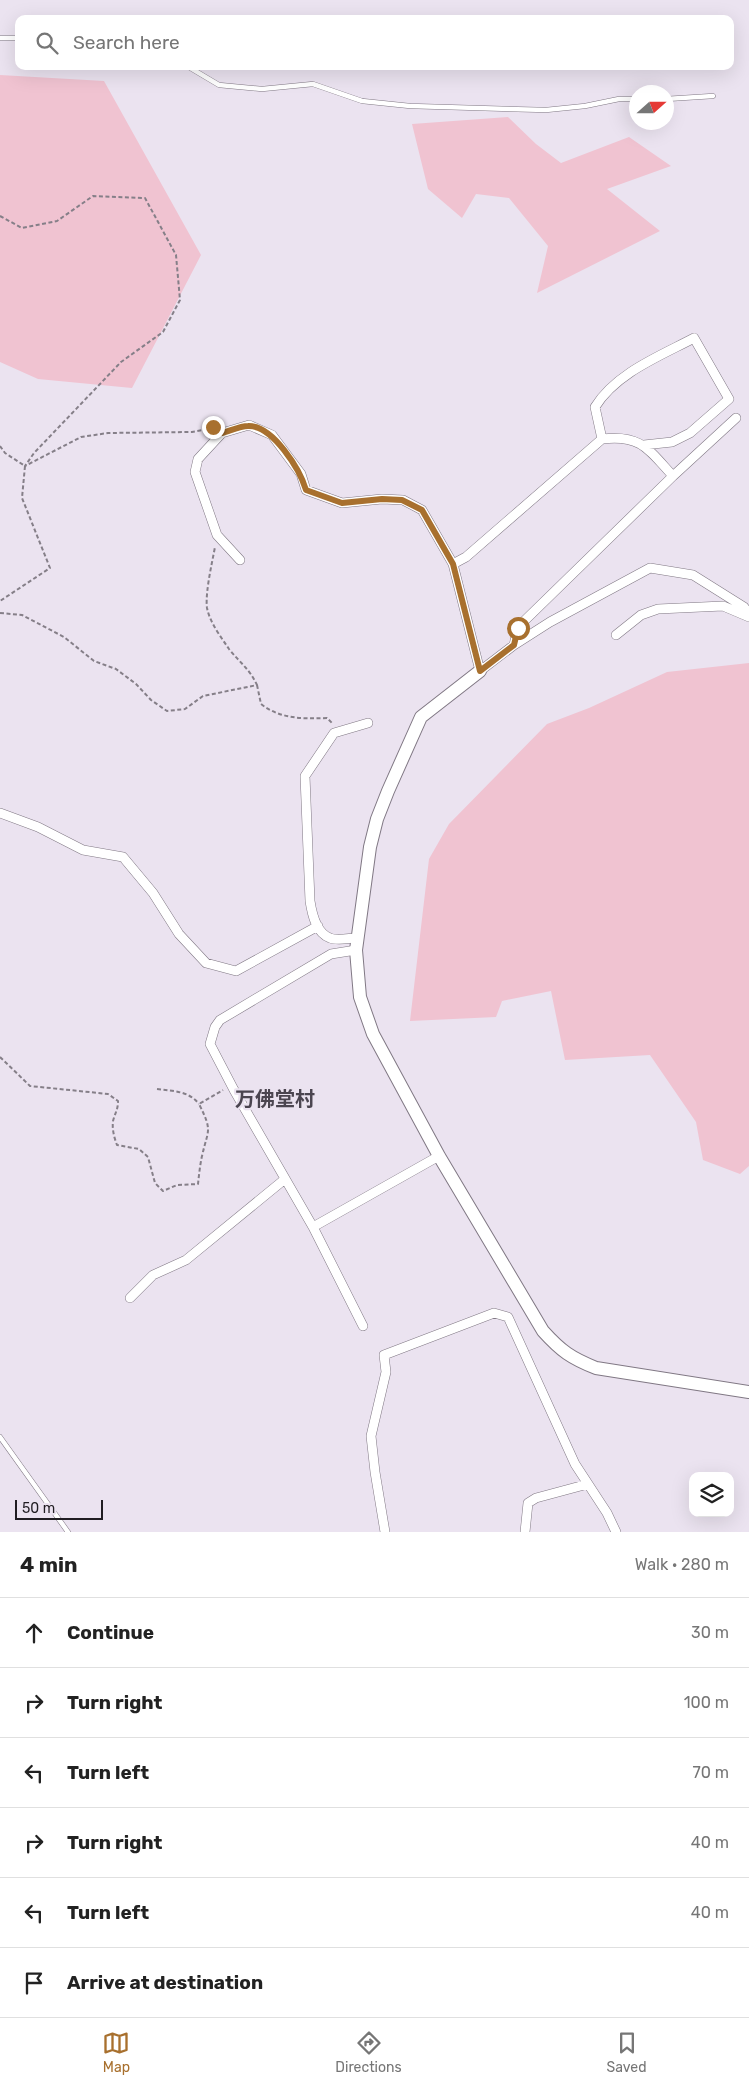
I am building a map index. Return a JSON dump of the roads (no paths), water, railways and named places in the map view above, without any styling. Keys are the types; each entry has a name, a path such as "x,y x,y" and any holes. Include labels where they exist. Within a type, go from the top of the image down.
{"street":[{"path":"453,564 466,557 602,439 620,437 644,444 672,442 690,433 729,399 694,338 640,367 620,380 602,396 595,407 602,439"},
{"path":"514,645 518,628 673,476 736,418"},
{"path":"240,560 217,535 194,472 198,459 222,433 249,425 272,435 301,474 306,490 342,503 382,499 402,500 422,510 453,564 480,671"},
{"path":"644,444 673,476"},
{"path":"749,616 744,607 693,575 650,568 550,622 514,645 421,717 377,819 370,847 357,944 360,997 373,1034 439,1156 542,1331 558,1349 576,1360 596,1368 749,1392"},
{"path":"616,635 641,614 658,609 723,606 749,616"},
{"path":"357,944 331,939 323,934 312,914 305,776 334,733 368,723"},
{"path":"0,813 38,827 83,850 123,857 153,893 179,934 206,963 236,971 318,926"},
{"path":"357,944 331,954 220,1020 215,1026 210,1044 231,1085 313,1227 363,1326"},
{"path":"313,1227 439,1156"},
{"path":"130,1298 153,1275 186,1260 285,1179"},
{"path":"385,1532 371,1436 386,1372 384,1355 494,1313 508,1317 571,1456 607,1513 616,1532"},
{"path":"525,1532 528,1503 536,1498 588,1484"}],"lane":[{"path":"0,38 15,38"},
{"path":"194,70 219,85 262,90 313,84 362,101 410,106 546,110 629,99"},
{"path":"674,98 712,96"},
{"path":"0,1437 68,1532"}],"district":[{"name":"万佛堂村","path":"275,1099"}]}
